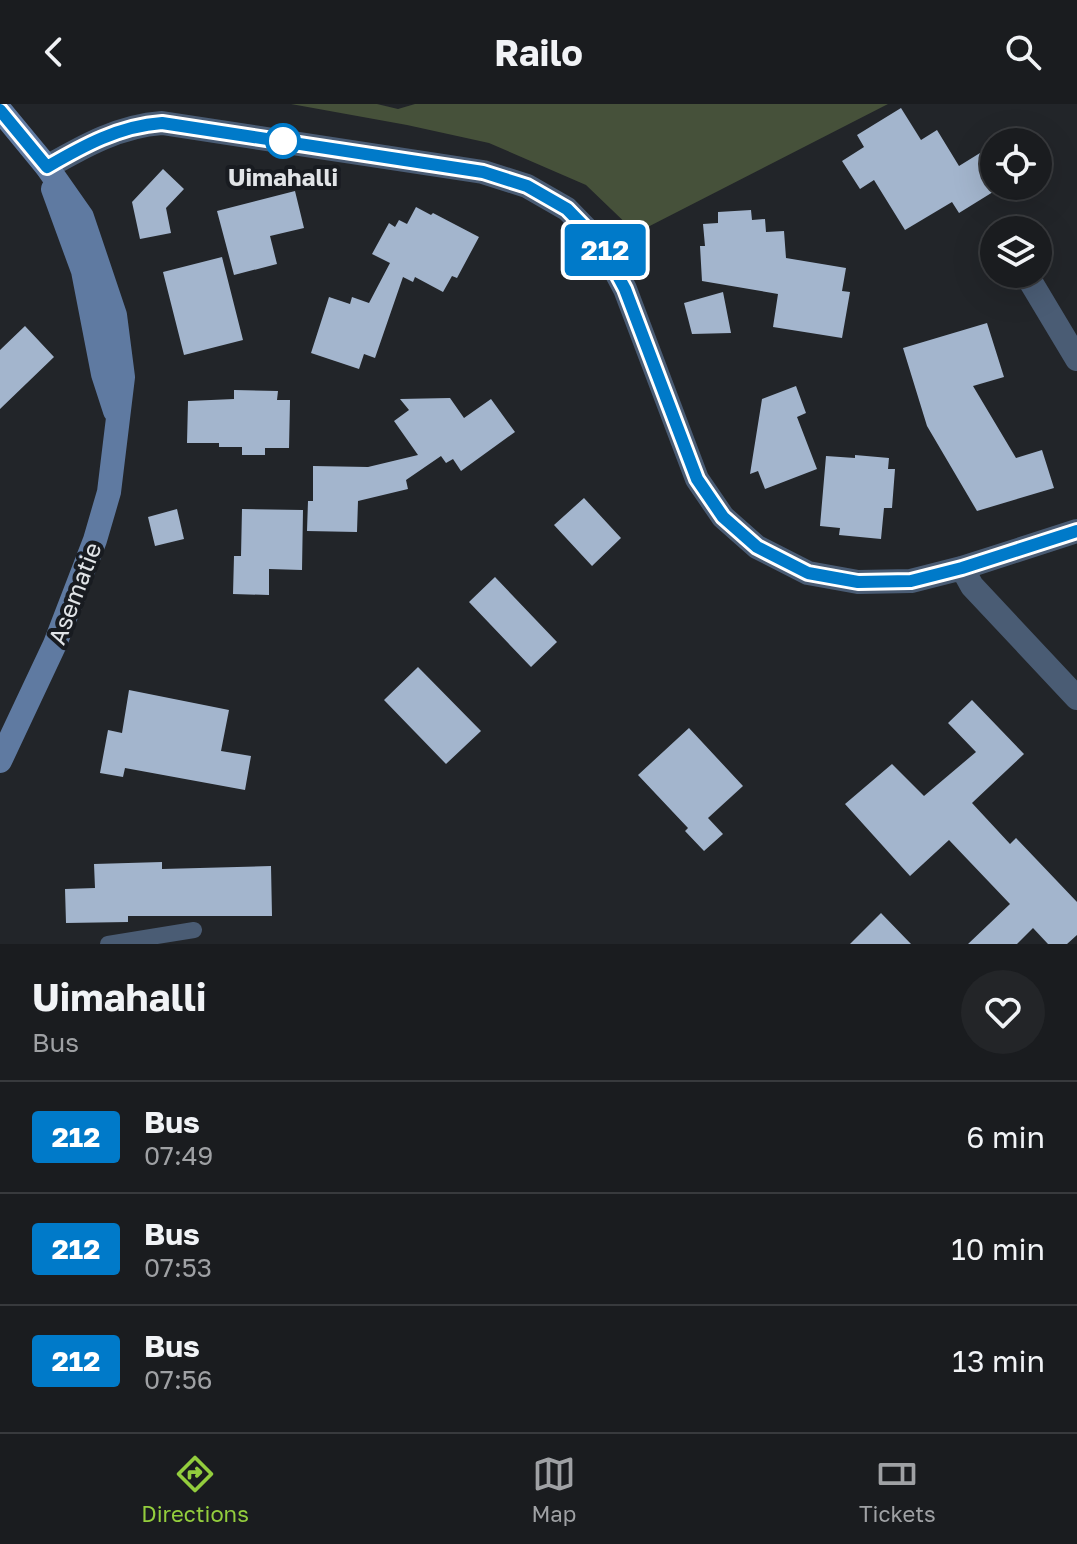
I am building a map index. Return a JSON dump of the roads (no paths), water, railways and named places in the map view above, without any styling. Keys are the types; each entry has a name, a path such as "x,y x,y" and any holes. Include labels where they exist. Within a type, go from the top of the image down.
{"street":[{"name":"Asematie","path":"0,110 47,167 63,221 83,271 103,374 116,416 109,492 95,540 55,644 0,761"},
{"path":"47,167 115,131 137,124 162,123 483,172 527,186 567,209 601,244 625,289 697,479 723,517 757,547 808,573 858,582 911,581 1077,531"},
{"path":"1034,288 1077,359"},
{"path":"962,568 972,586 1077,698"}],"lane":[{"path":"108,944 194,930"}],"place":[{"name":"Uimahalli","path":"283,141"}]}
